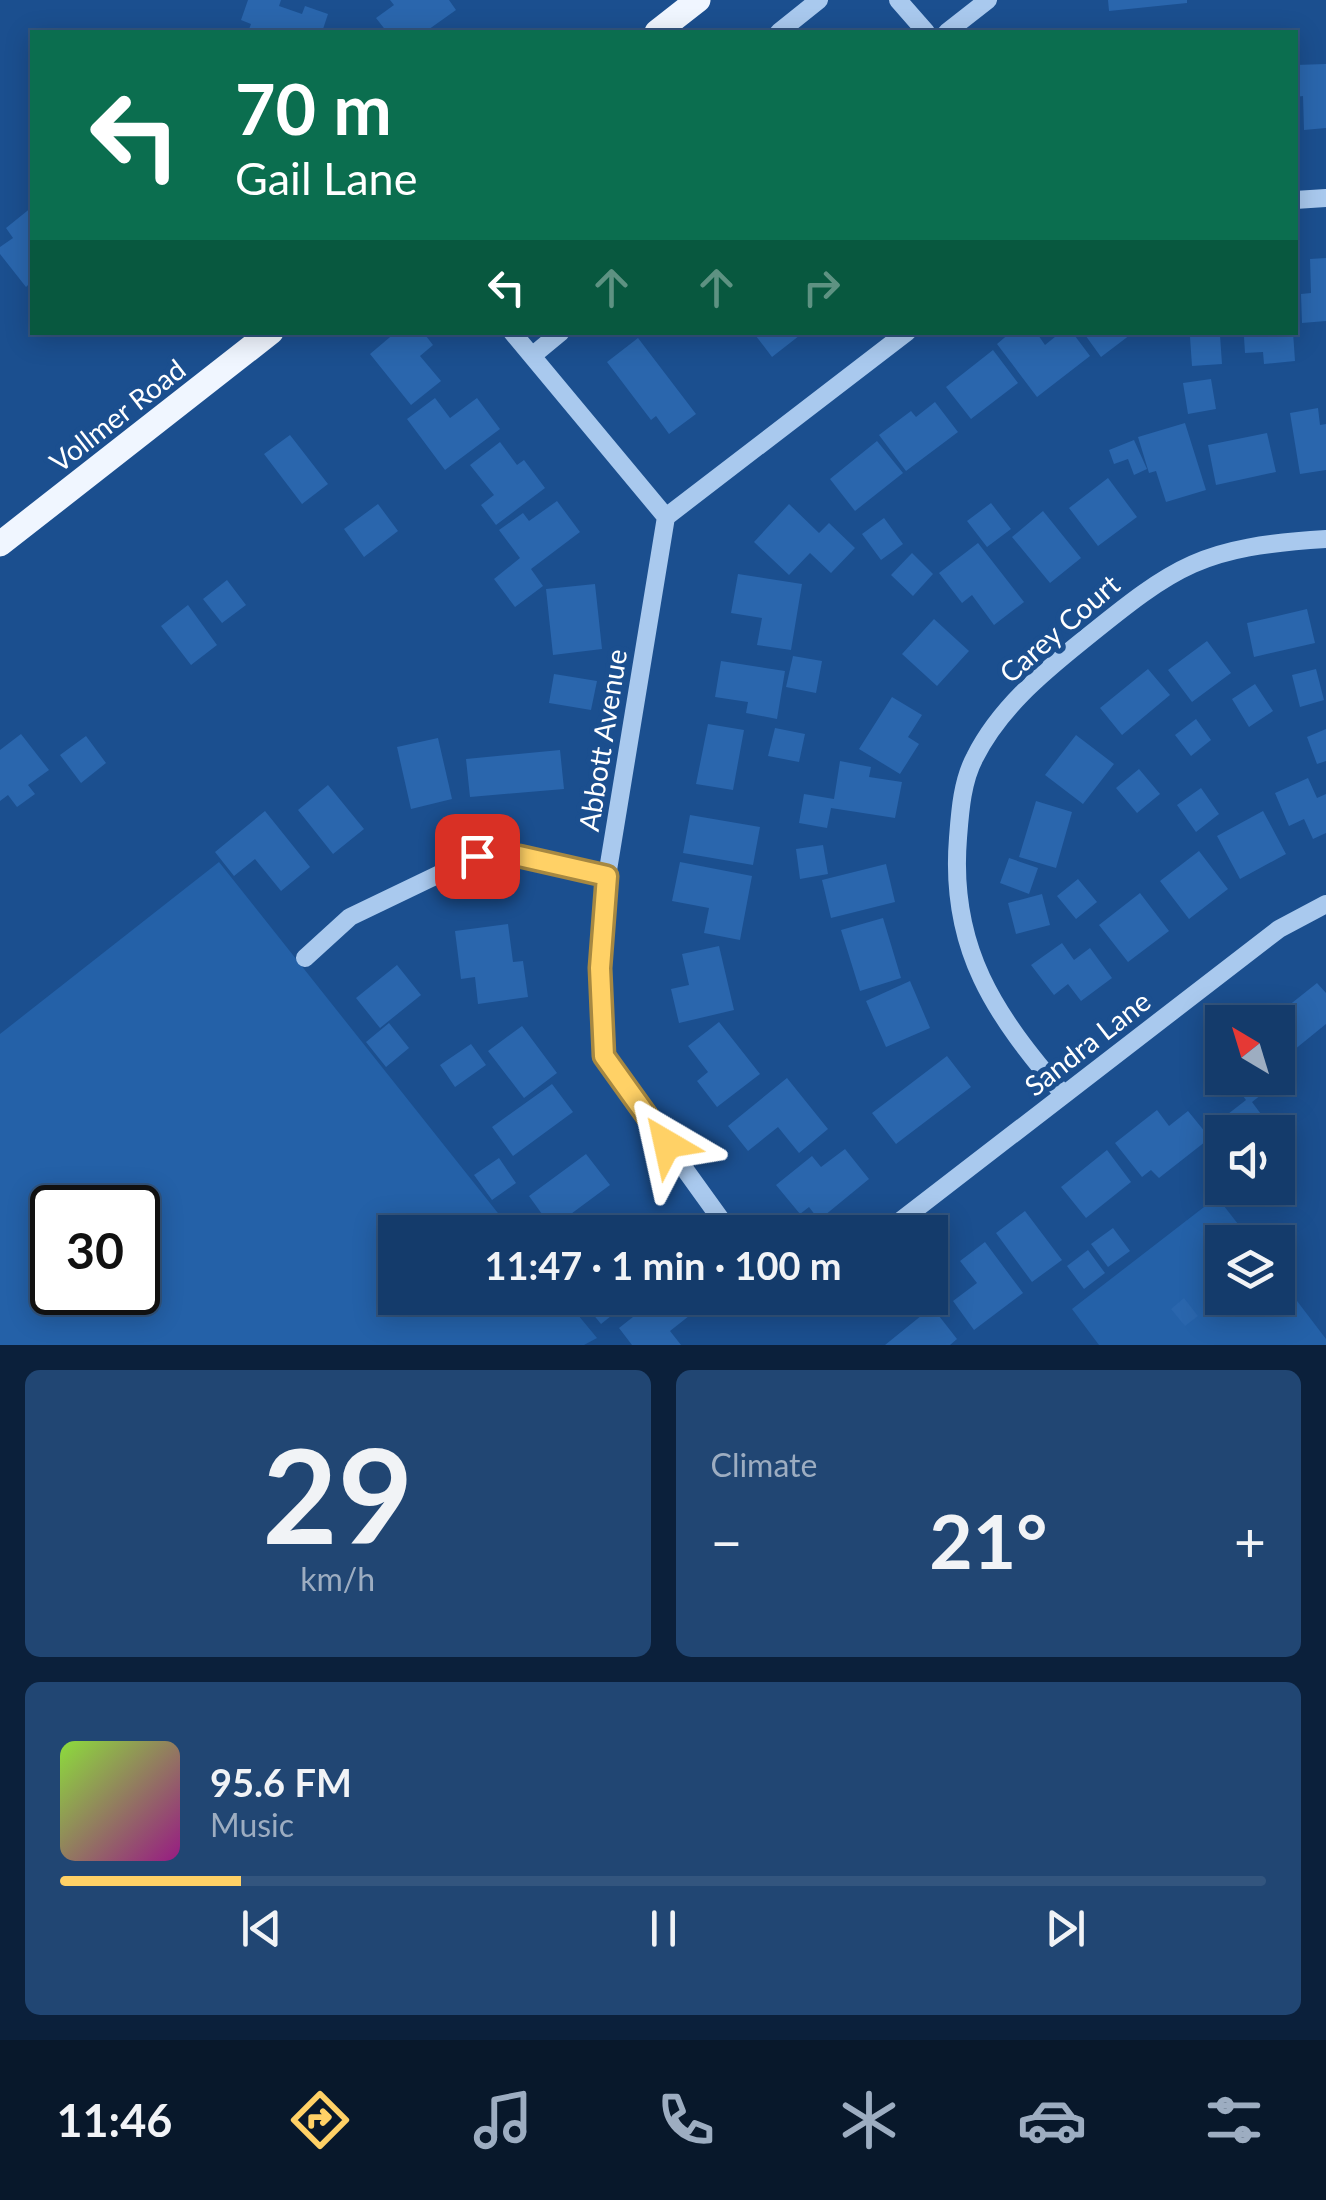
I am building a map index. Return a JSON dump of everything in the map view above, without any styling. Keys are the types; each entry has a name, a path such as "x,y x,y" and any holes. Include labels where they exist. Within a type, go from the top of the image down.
{"main road":[{"path":"659,30 698,0"},
{"name":"Vollmer Road","path":"0,544 268,335"}],"street":[{"path":"781,30 820,0"},
{"path":"898,0 924,30"},
{"path":"950,30 988,0"},
{"path":"1298,200 1326,198"},
{"path":"514,335 666,517 903,335"},
{"path":"532,356 557,335"},
{"name":"Abbott Avenue","path":"666,517 607,876 600,968 604,1056 718,1215"},
{"name":"Carey Court","path":"1064,1096 1023,1048 970,958 959,918 956,856 960,807 974,758 1035,679 1146,589 1185,564 1252,544 1326,540"},
{"path":"305,958 350,917 477,856 519,856 607,876"},
{"name":"Sandra Lane","path":"908,1215 1279,929 1326,904"}],"shaded area":[{"path":"219,862 499,1215 378,1215 378,1315 578,1315 597,1338 584,1345 0,1345 0,1034"},
{"path":"1207,1205 1223,1205 1239,1225 1205,1225 1205,1315 1295,1315 1295,1298 1326,1339 1326,1345 1099,1345 1072,1309"}],"building":[{"path":"248,0 281,0 279,6 302,14 305,6 328,14 323,30 249,30 251,24 241,20"},
{"path":"390,0 449,0 456,10 428,30 385,30 376,18 394,5"},
{"path":"1108,0 1187,0 1187,3 1109,11"},
{"path":"1326,64 1326,128 1304,130 1298,65"},
{"path":"30,209 30,283 26,287 0,254 0,247 13,238 6,228"},
{"path":"1326,258 1326,321 1302,323 1301,294 1311,293 1310,259"},
{"path":"392,335 425,335 433,345 420,356 441,381 411,405 370,354"},
{"path":"755,335 800,335 772,357"},
{"path":"1008,335 1038,335 1045,345 1057,335 1074,335 1090,356 1037,397 997,344"},
{"path":"1085,335 1130,335 1101,357"},
{"path":"1220,335 1222,364 1192,366 1190,337"},
{"path":"1293,335 1295,361 1264,364 1263,352 1245,353 1244,337 1236,337"},
{"path":"638,338 696,414 669,434 656,416 651,420 607,362"},
{"path":"993,350 1018,383 971,419 946,387"},
{"path":"1211,379 1216,409 1188,414 1183,383"},
{"path":"435,398 450,418 477,398 500,429 445,470 407,419"},
{"path":"935,402 958,432 906,471 879,435 911,411 916,417"},
{"path":"1318,408 1320,425 1326,424 1326,470 1300,474 1290,413"},
{"path":"1185,423 1206,490 1166,502 1156,471 1149,473 1138,437"},
{"path":"1267,433 1276,472 1216,485 1208,445"},
{"path":"290,435 328,484 302,504 264,454"},
{"path":"1134,440 1147,469 1134,475 1128,459 1114,464 1109,450"},
{"path":"877,441 903,473 855,511 830,479"},
{"path":"500,442 517,465 524,460 545,488 496,525 481,505 494,495 470,465"},
{"path":"1108,478 1137,517 1098,546 1069,508"},
{"path":"557,501 580,532 531,569 543,586 515,607 494,579 520,558 499,530 523,513 529,521"},
{"path":"991,503 1011,529 987,547 967,521"},
{"path":"378,504 398,531 364,557 344,529"},
{"path":"789,504 819,533 829,523 855,548 831,573 810,553 789,575 754,542"},
{"path":"1043,511 1081,558 1050,583 1012,537"},
{"path":"884,518 903,544 881,560 862,534"},
{"path":"978,543 1024,602 994,625 972,595 962,603 939,573"},
{"path":"912,553 933,574 913,596 891,575"},
{"path":"738,574 802,584 791,650 757,645 762,618 731,613"},
{"path":"227,580 246,605 222,623 203,599"},
{"path":"595,584 602,649 553,655 546,589"},
{"path":"188,605 217,645 191,665 161,626"},
{"path":"1307,609 1315,643 1254,657 1247,623"},
{"path":"934,619 969,651 937,686 902,654"},
{"path":"1207,641 1231,673 1192,702 1168,670"},
{"path":"793,656 822,661 816,693 786,687"},
{"path":"721,661 785,671 777,719 746,713 748,702 715,697"},
{"path":"1148,669 1170,695 1122,735 1100,708"},
{"path":"1316,669 1324,700 1300,707 1292,675"},
{"path":"554,674 597,681 591,710 549,703"},
{"path":"1255,684 1273,711 1249,727 1232,699"},
{"path":"892,697 922,715 908,737 919,744 900,774 859,749"},
{"path":"1196,719 1211,740 1191,756 1175,735"},
{"path":"708,724 744,730 733,790 696,784"},
{"path":"775,728 805,734 799,762 768,756"},
{"path":"1326,729 1326,761 1317,764 1307,737"},
{"path":"21,734 49,770 28,785 35,794 17,807 8,795 0,801 0,750"},
{"path":"1076,735 1114,764 1083,804 1045,775"},
{"path":"86,736 106,763 81,783 60,755"},
{"path":"438,738 452,799 411,809 397,747"},
{"path":"560,750 564,789 470,797 466,759"},
{"path":"840,761 871,767 869,777 902,782 895,818 831,808 827,828 799,823 804,794 834,799"},
{"path":"1139,769 1160,794 1137,813 1116,788"},
{"path":"1308,778 1317,798 1326,794 1326,833 1313,839 1304,819 1289,826 1275,793"},
{"path":"328,785 364,829 333,854 298,810"},
{"path":"1201,788 1219,814 1196,832 1177,805"},
{"path":"1036,801 1072,812 1056,868 1019,857"},
{"path":"265,811 310,867 281,891 255,859 234,876 215,852"},
{"path":"1263,811 1286,854 1240,879 1217,836"},
{"path":"690,815 760,827 753,865 683,853"},
{"path":"823,845 828,874 800,879 796,849"},
{"path":"1199,851 1228,889 1189,919 1160,881"},
{"path":"1009,858 1038,868 1029,894 1000,883"},
{"path":"680,862 752,876 740,940 704,933 709,908 672,901"},
{"path":"886,864 895,902 831,918 822,880"},
{"path":"1078,879 1097,902 1076,919 1057,896"},
{"path":"1140,893 1169,931 1128,962 1099,925"},
{"path":"1042,894 1050,925 1016,934 1008,903"},
{"path":"883,918 901,978 860,991 841,930"},
{"path":"508,924 513,962 523,961 528,997 478,1004 475,977 461,979 455,931"},
{"path":"1062,943 1074,960 1090,948 1112,978 1081,1001 1068,984 1054,995 1031,965"},
{"path":"719,946 734,1010 679,1023 671,989 689,985 682,954"},
{"path":"397,965 421,995 380,1028 356,998"},
{"path":"910,981 930,1028 886,1047 866,1001"},
{"path":"1317,983 1326,993 1326,1024 1295,1049 1295,1005 1289,1005"},
{"path":"719,1022 760,1074 717,1107 697,1081 708,1072 688,1046"},
{"path":"389,1023 409,1048 386,1067 366,1042"},
{"path":"522,1026 557,1073 524,1098 488,1051"},
{"path":"471,1044 486,1065 455,1087 440,1065"},
{"path":"947,1056 971,1087 896,1144 872,1113"},
{"path":"787,1078 828,1129 799,1153 778,1127 748,1151 728,1126"},
{"path":"552,1084 573,1112 513,1156 492,1127"},
{"path":"1242,1095 1261,1095 1252,1102 1262,1115 1227,1115 1246,1100"},
{"path":"1157,1110 1169,1126 1188,1111 1205,1132 1205,1142 1159,1178 1151,1170 1142,1177 1115,1143"},
{"path":"845,1149 869,1179 825,1215 815,1215 809,1207 800,1214 776,1185 812,1156 821,1167"},
{"path":"1107,1150 1131,1182 1086,1218 1061,1187"},
{"path":"586,1154 610,1185 570,1215 543,1215 529,1196"},
{"path":"499,1158 516,1183 492,1200 474,1175"},
{"path":"1025,1211 1062,1260 1032,1282 996,1233"},
{"path":"1113,1228 1130,1251 1108,1267 1091,1244"},
{"path":"985,1242 1023,1293 974,1330 953,1301 977,1283 960,1261"},
{"path":"1088,1250 1105,1273 1084,1289 1067,1266"},
{"path":"1184,1298 1198,1316 1185,1326 1171,1309"},
{"path":"594,1315 612,1315 601,1324"},
{"path":"635,1315 689,1316 670,1331 681,1345 632,1345 619,1328"},
{"path":"922,1315 938,1315 957,1339 950,1345 885,1345"}],"route":[{"path":"477,856 519,856 607,876 600,968 604,1056 667,1144"}]}
